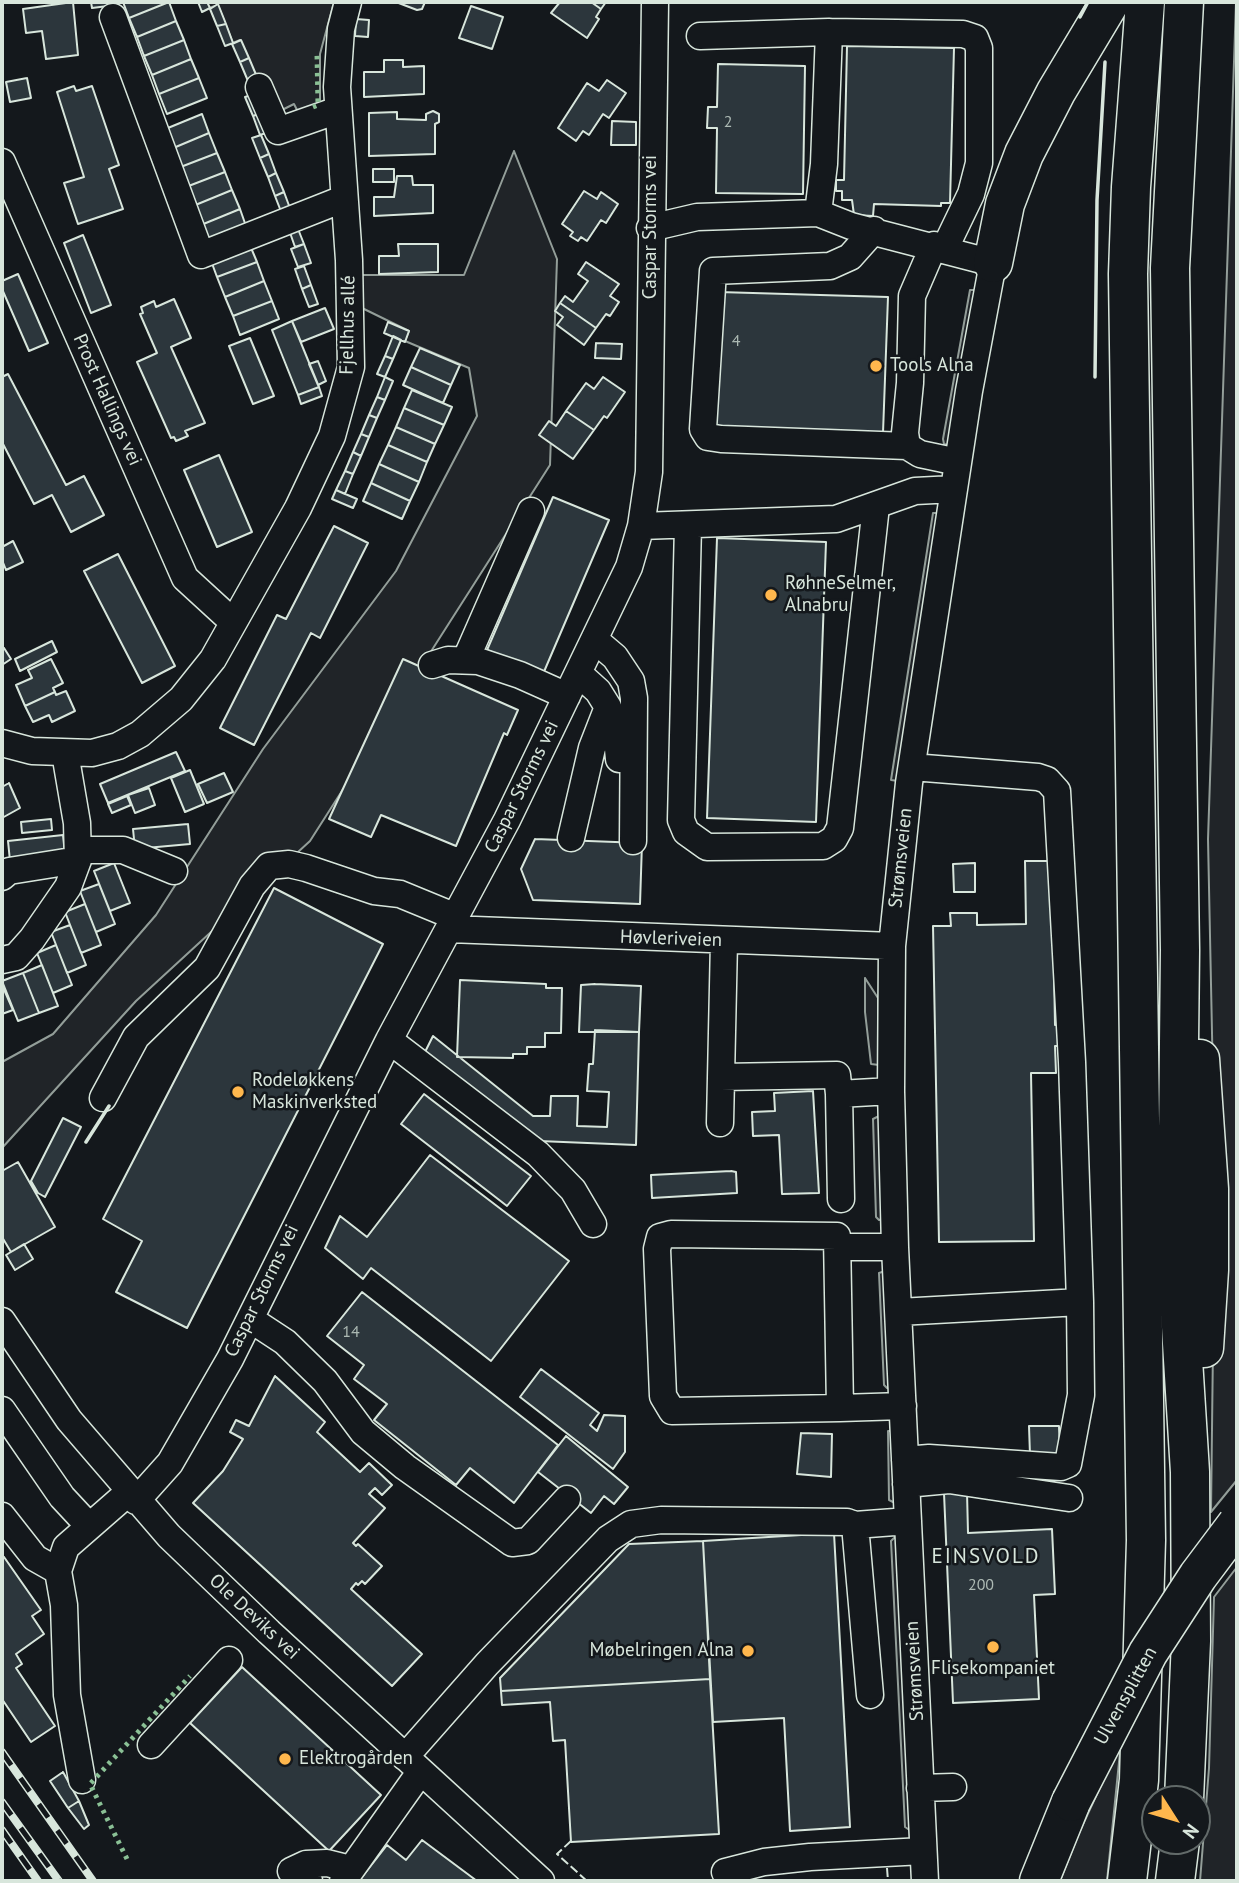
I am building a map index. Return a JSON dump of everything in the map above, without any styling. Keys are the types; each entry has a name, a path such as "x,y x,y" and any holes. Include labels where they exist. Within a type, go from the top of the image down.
{"highway":[{"path":"993,263 1004,204 1020,163 1056,92 1110,2"},
{"path":"1128,1881 1139,1780 1146,1540 1128,274 1131,174 1145,2"},
{"path":"1185,2 1171,268 1180,950 1178,1136 1181,1327 1190,1472 1191,1641 1185,1785"},
{"name":"Ulvensplitten","path":"1039,1881 1071,1802 1148,1653 1198,1576 1237,1524"},
{"path":"1175,1881 1178,1855"}],"street":[{"name":"Fjellhus allé","path":"2,743 32,751 92,753 118,746 140,734 181,699 213,659 298,508 332,436 347,388 352,321 338,110 341,29 348,2"},
{"name":"Caspar Storms vei","path":"58,1571 66,1547 89,1526 132,1497 170,1463 250,1319 389,1040 573,685 629,567 640,526 649,472 652,394 650,228 655,2"},
{"path":"113,17 201,256 343,200"},
{"path":"818,213 824,163 829,32"},
{"path":"700,36 829,32 962,34 975,38 979,47 979,163 971,194 912,296 907,446"},
{"path":"258,87 278,131 338,110"},
{"name":"Prost Hallings vei","path":"2,162 185,578 233,622"},
{"path":"650,228 697,217 818,213 851,226 940,247 993,263"},
{"path":"874,230 850,257 830,266 713,271 703,429 708,437 722,439 907,446 920,454 958,462"},
{"name":"Strømsveien","path":"925,1881 895,1247 891,1091 892,946 912,767 958,462 993,263"},
{"path":"640,526 836,519 915,491 954,489"},
{"path":"688,525 681,820 695,841 706,847 823,846 834,839 840,828 876,506"},
{"path":"466,659 531,512"},
{"path":"432,665 466,659 520,675 598,691 608,707 618,747 627,840 634,698 624,668 595,640"},
{"path":"571,838 592,748 608,707"},
{"path":"2,960 16,957 32,939 68,887 78,855 77,823 65,753"},
{"path":"906,1472 929,1458 1061,1467 1068,1464 1081,1395 1072,1062 1058,791 1047,780 1038,777 912,767"},
{"path":"2,877 9,872 78,855 123,850 174,872"},
{"name":"Høvleriveien","path":"103,1098 136,1037 207,968 252,886 269,866 289,864 374,891 400,894 452,923 724,941 892,946"},
{"path":"720,1123 724,941"},
{"path":"389,1040 538,1154 573,1190 593,1224"},
{"path":"721,1077 837,1075 841,1199"},
{"path":"839,1094 891,1091"},
{"path":"840,1408 837,1236 671,1234 660,1237 657,1249 663,1396 672,1411 840,1408 903,1406"},
{"path":"837,1247 895,1247"},
{"path":"899,1311 1080,1302"},
{"path":"250,1319 285,1342 325,1381 363,1432 405,1467 512,1543 528,1541 567,1499"},
{"name":"Ole Deviks vei","path":"2,1321 69,1420 132,1497 219,1586 541,1881"},
{"path":"2,1410 62,1497 89,1526"},
{"path":"906,1472 1069,1498"},
{"path":"2,1516 35,1558 58,1571 64,1605 67,1695 82,1780"},
{"path":"318,1881 347,1875 413,1764 487,1664 608,1539 631,1524 661,1520 847,1522 855,1525 908,1521"},
{"path":"855,1525 870,1695"},
{"path":"151,1745 229,1660"},
{"path":"920,1788 953,1787"},
{"path":"725,1872 775,1861 923,1852"},
{"path":"309,1881 291,1871 306,1864 327,1864 347,1875"}],"shaded area":[{"path":"207,2 334,2 320,54 320,106 299,114 294,104 280,111 257,78 240,40 233,43 218,5 209,8"},
{"path":"1236,2 1237,1480 1211,1512 1215,1178 1208,839"},
{"path":"514,151 557,259 550,465 310,841 136,1001 2,1148 2,1062 53,1034 156,915 263,749 396,571 477,416 469,368 405,341 409,331 362,308 362,275 464,275"},
{"path":"970,290 976,290 948,445 944,444 943,439"},
{"path":"933,513 938,513 898,781 891,780"},
{"path":"865,978 878,998 879,1065 871,1064 865,1012"},
{"path":"879,1116 883,1219 879,1220 876,1217 873,1119"},
{"path":"885,1271 890,1387 887,1388 884,1385 879,1273"},
{"path":"888,1431 892,1431 895,1503 889,1500"},
{"path":"897,1538 911,1831 905,1827 891,1541"},
{"path":"1237,1567 1237,1881 1200,1881 1202,1855 1211,1855 1211,1785 1208,1785 1214,1597"},
{"path":"1121,1742 1107,1881 1060,1881 1079,1833"}],"building":[{"path":"73,2 78,55 46,59 42,31 26,33 23,9"},
{"path":"91,2 107,2 108,6 92,8"},
{"path":"123,2 169,2 129,18"},
{"path":"169,2 176,21 137,37 129,18"},
{"path":"198,2 207,2 210,8 202,12"},
{"path":"396,2 425,2 422,9 417,10"},
{"path":"560,2 591,2 601,9 596,17 599,19 587,38 551,13"},
{"path":"591,2 606,2 601,9"},
{"path":"218,4 226,24 217,26 210,9"},
{"path":"471,6 503,17 492,49 459,38"},
{"path":"356,19 369,20 368,37 355,36"},
{"path":"176,21 184,40 144,56 137,37"},
{"path":"226,24 233,43 225,46 217,26"},
{"path":"184,40 191,59 152,75 144,56"},
{"path":"241,40 249,58 240,62 232,44"},
{"path":"847,46 954,48 950,203 941,203 941,206 874,204 873,216 854,215 852,200 842,200 842,191 836,191 836,180 844,180"},
{"path":"249,58 257,77 248,81 240,62"},
{"path":"191,59 199,78 159,94 152,75"},
{"path":"384,60 403,60 403,67 424,66 424,94 364,97 364,72 384,72"},
{"path":"718,64 805,66 803,194 716,193 717,128 707,128 708,107 717,107"},
{"path":"27,78 31,98 10,102 6,82"},
{"path":"199,78 207,98 167,114 159,94"},
{"path":"607,80 626,93 609,118 603,114 589,135 583,131 576,141 558,128 587,83 599,91"},
{"path":"74,86 76,91 92,86 119,165 109,169 123,209 78,224 64,183 84,177 57,92"},
{"path":"254,94 261,113 253,116 245,97"},
{"path":"433,111 439,114 439,122 435,124 435,154 369,156 369,113 397,112 397,119 426,120 426,114"},
{"path":"261,113 269,132 260,135 253,116"},
{"path":"202,114 209,133 171,149 163,130"},
{"path":"612,121 636,122 636,145 611,145"},
{"path":"209,133 217,153 178,168 171,149"},
{"path":"261,135 269,154 260,158 252,138"},
{"path":"217,153 225,172 186,187 178,168"},
{"path":"269,154 276,173 268,177 260,158"},
{"path":"373,169 394,169 394,182 373,182"},
{"path":"225,172 232,190 193,206 186,187"},
{"path":"276,173 284,192 275,196 268,177"},
{"path":"397,176 412,176 413,185 433,185 433,213 374,216 374,197 394,197"},
{"path":"232,190 240,209 201,225 193,206"},
{"path":"584,191 597,199 601,192 618,204 606,223 601,220 587,241 581,237 578,241 570,236 573,232 562,224"},
{"path":"284,192 291,211 282,214 275,196"},
{"path":"240,209 247,229 208,244 201,225"},
{"path":"296,224 304,244 295,247 288,227"},
{"path":"83,235 111,305 91,313 64,243"},
{"path":"249,243 257,262 217,277 210,258"},
{"path":"304,244 311,263 298,267 291,249"},
{"path":"398,244 438,244 438,272 379,274 379,256 399,256"},
{"path":"257,262 264,281 225,297 217,277"},
{"path":"586,262 619,284 610,296 619,302 610,316 606,314 596,328 560,303 565,296 573,302 588,281 578,274"},
{"path":"304,266 311,285 302,289 295,269"},
{"path":"18,274 48,343 29,351 2,289 2,281"},
{"path":"264,281 272,301 233,316 225,297"},
{"path":"311,285 318,304 309,307 302,289"},
{"path":"719,292 888,297 883,433 714,428"},
{"path":"174,299 191,338 171,347 205,423 185,431 188,436 176,441 174,437 171,438 137,362 157,353 140,314 143,313 141,307 154,301 156,307"},
{"path":"272,301 279,319 240,335 233,316"},
{"path":"560,303 596,328 584,345 557,325 563,317 555,311"},
{"path":"325,308 334,329 301,342 292,321"},
{"path":"292,321 319,387 298,395 272,330"},
{"path":"388,322 409,331 405,342 384,333"},
{"path":"393,336 401,340 393,359 385,356"},
{"path":"250,338 274,396 253,404 229,346"},
{"path":"596,343 622,344 621,359 595,358"},
{"path":"420,348 460,365 451,385 411,367"},
{"path":"385,356 393,359 385,377 377,374"},
{"path":"318,361 326,381 318,385 309,364"},
{"path":"411,367 451,385 443,403 403,385"},
{"path":"8,374 66,485 84,476 104,515 71,532 52,495 34,504 2,442 2,377"},
{"path":"385,377 393,381 385,400 377,397"},
{"path":"603,377 625,392 607,418 604,416 594,430 566,411 586,383 594,389"},
{"path":"319,387 322,396 301,404 298,395"},
{"path":"412,390 452,407 444,425 404,408"},
{"path":"377,397 385,400 377,418 369,415"},
{"path":"404,408 444,425 435,444 396,427"},
{"path":"566,411 594,430 573,459 539,435 549,421 556,426"},
{"path":"369,415 377,418 369,437 361,434"},
{"path":"396,427 435,444 427,462 388,445"},
{"path":"361,434 369,437 361,456 353,452"},
{"path":"388,445 427,462 419,482 379,464"},
{"path":"353,452 361,456 353,474 345,471"},
{"path":"219,455 252,532 217,547 184,470"},
{"path":"379,464 419,482 410,501 371,483"},
{"path":"345,471 353,474 345,494 336,490"},
{"path":"371,483 410,501 402,519 363,501"},
{"path":"336,490 357,499 353,508 332,499"},
{"path":"553,497 609,520 543,674 487,650"},
{"path":"334,526 368,543 320,638 311,633 254,745 220,728 277,615 286,619"},
{"path":"717,538 826,542 816,822 707,818"},
{"path":"13,541 23,562 6,570 2,560 2,547"},
{"path":"118,554 175,666 142,683 84,571"},
{"path":"52,641 57,652 20,671 15,659"},
{"path":"4,648 11,659 2,665 2,650"},
{"path":"51,659 63,683 53,688 55,692 25,706 16,685 32,678 28,670"},
{"path":"403,659 518,710 507,735 504,733 456,846 381,815 371,837 329,819"},
{"path":"66,691 75,711 52,722 49,715 33,722 25,706 55,692 56,695"},
{"path":"176,752 185,771 108,803 100,784"},
{"path":"190,770 204,804 185,812 171,778"},
{"path":"224,773 233,792 207,803 198,784"},
{"path":"9,783 20,808 2,818 2,787"},
{"path":"149,788 155,805 135,813 128,795"},
{"path":"127,796 131,805 112,813 108,804"},
{"path":"51,819 52,830 22,833 21,822"},
{"path":"188,824 190,844 135,849 133,829"},
{"path":"63,835 65,855 10,861 8,841"},
{"path":"535,839 642,843 640,904 533,900 521,869"},
{"path":"1025,861 1052,861 1055,1025 1061,1025 1062,1046 1055,1046 1056,1073 1031,1073 1034,1241 939,1242 933,926 951,926 950,913 977,913 977,925 1026,924"},
{"path":"114,863 130,903 110,911 94,871"},
{"path":"975,863 975,892 954,892 953,864"},
{"path":"99,884 115,924 96,932 80,891"},
{"name":"Rodeløkkens Maskinverksted","path":"274,888 383,944 187,1328 116,1292 142,1241 103,1219"},
{"path":"85,904 101,945 81,953 65,912"},
{"path":"70,925 86,965 67,973 51,932"},
{"path":"56,945 72,985 53,993 37,953"},
{"path":"42,965 58,1006 39,1013 23,973"},
{"path":"23,973 39,1013 18,1021 2,981"},
{"path":"460,980 546,984 546,988 562,988 561,1033 545,1033 545,1047 527,1047 527,1054 513,1054 513,1058 457,1057"},
{"path":"2,985 13,1010 2,1014"},
{"path":"581,985 641,986 639,1032 579,1032"},
{"path":"595,1030 639,1032 636,1145 539,1141 425,1052 433,1036 533,1116 550,1116 551,1096 578,1096 577,1126 607,1127 609,1092 587,1091 589,1064 593,1064"},
{"path":"813,1091 819,1193 782,1194 779,1135 753,1136 752,1112 775,1111 774,1093"},
{"path":"424,1094 531,1176 507,1206 401,1124"},
{"path":"63,1118 81,1127 45,1197 38,1193 31,1181"},
{"path":"430,1155 569,1261 491,1361 371,1268 363,1279 325,1248 340,1216 367,1237"},
{"path":"18,1162 55,1227 11,1252 2,1237 2,1171"},
{"path":"736,1172 737,1193 652,1198 651,1175"},
{"path":"24,1244 33,1259 15,1270 6,1255"},
{"path":"362,1292 558,1445 514,1503 470,1468 456,1485 374,1420 387,1404 354,1379 364,1365 327,1336"},
{"path":"541,1369 599,1413 590,1425 597,1431 604,1415 625,1416 625,1452 613,1469 520,1397"},
{"path":"275,1376 325,1422 317,1432 360,1472 369,1463 392,1485 382,1495 375,1488 369,1494 385,1508 353,1543 356,1546 358,1544 382,1566 365,1584 362,1581 358,1585 356,1583 351,1589 422,1654 392,1686 193,1503 223,1471 243,1439 230,1432 236,1420 249,1426"},
{"path":"1029,1426 1059,1426 1060,1455 1030,1455"},
{"path":"801,1433 832,1434 831,1477 797,1474"},
{"path":"566,1436 628,1487 614,1504 604,1496 591,1513 538,1472"},
{"name":"Flisekompaniet","path":"967,1492 968,1533 1052,1529 1055,1594 1034,1595 1039,1699 953,1703 944,1493"},
{"path":"834,1533 850,1827 790,1831 784,1718 713,1722 703,1541"},
{"path":"703,1541 710,1679 501,1691 500,1678 629,1544"},
{"path":"4,1557 41,1610 32,1616 44,1634 16,1654 22,1664 16,1668 55,1726 31,1742 2,1699"},
{"name":"Elektrogården","path":"242,1667 381,1795 329,1851 190,1723"},
{"path":"710,1679 719,1834 571,1842 565,1740 553,1741 550,1702 502,1705 501,1691"},
{"path":"63,1772 79,1801 68,1808 50,1781"},
{"path":"79,1801 89,1825 84,1829 68,1808"},
{"path":"422,1840 477,1881 359,1881 387,1845 406,1860"}],"railway":[{"path":"2,1752 93,1881"},
{"path":"2,1802 59,1881"},
{"path":"2,1830 38,1881"}],"hedge":[{"path":"313,107 318,105 317,54"},
{"path":"127,1859 90,1784 190,1676"}],"fence":[{"path":"571,1841 557,1854 587,1881"},
{"path":"887,1868 888,1881"}],"wall":[{"path":"1080,17 1088,2"},
{"path":"1095,377 1097,200 1105,62"},
{"path":"86,1142 109,1106"}],"place":[{"name":"Tools Alna","path":"876,366"},
{"name":"RøhneSelmer, Alnabru","path":"771,595"},
{"name":"Rodeløkkens Maskinverksted","path":"238,1092"},
{"name":"Flisekompaniet","path":"993,1647"},
{"name":"Møbelringen Alna","path":"748,1651"},
{"name":"Elektrogården","path":"285,1759"}],"district":[{"name":"EINSVOLD","path":"986,1557"}]}
